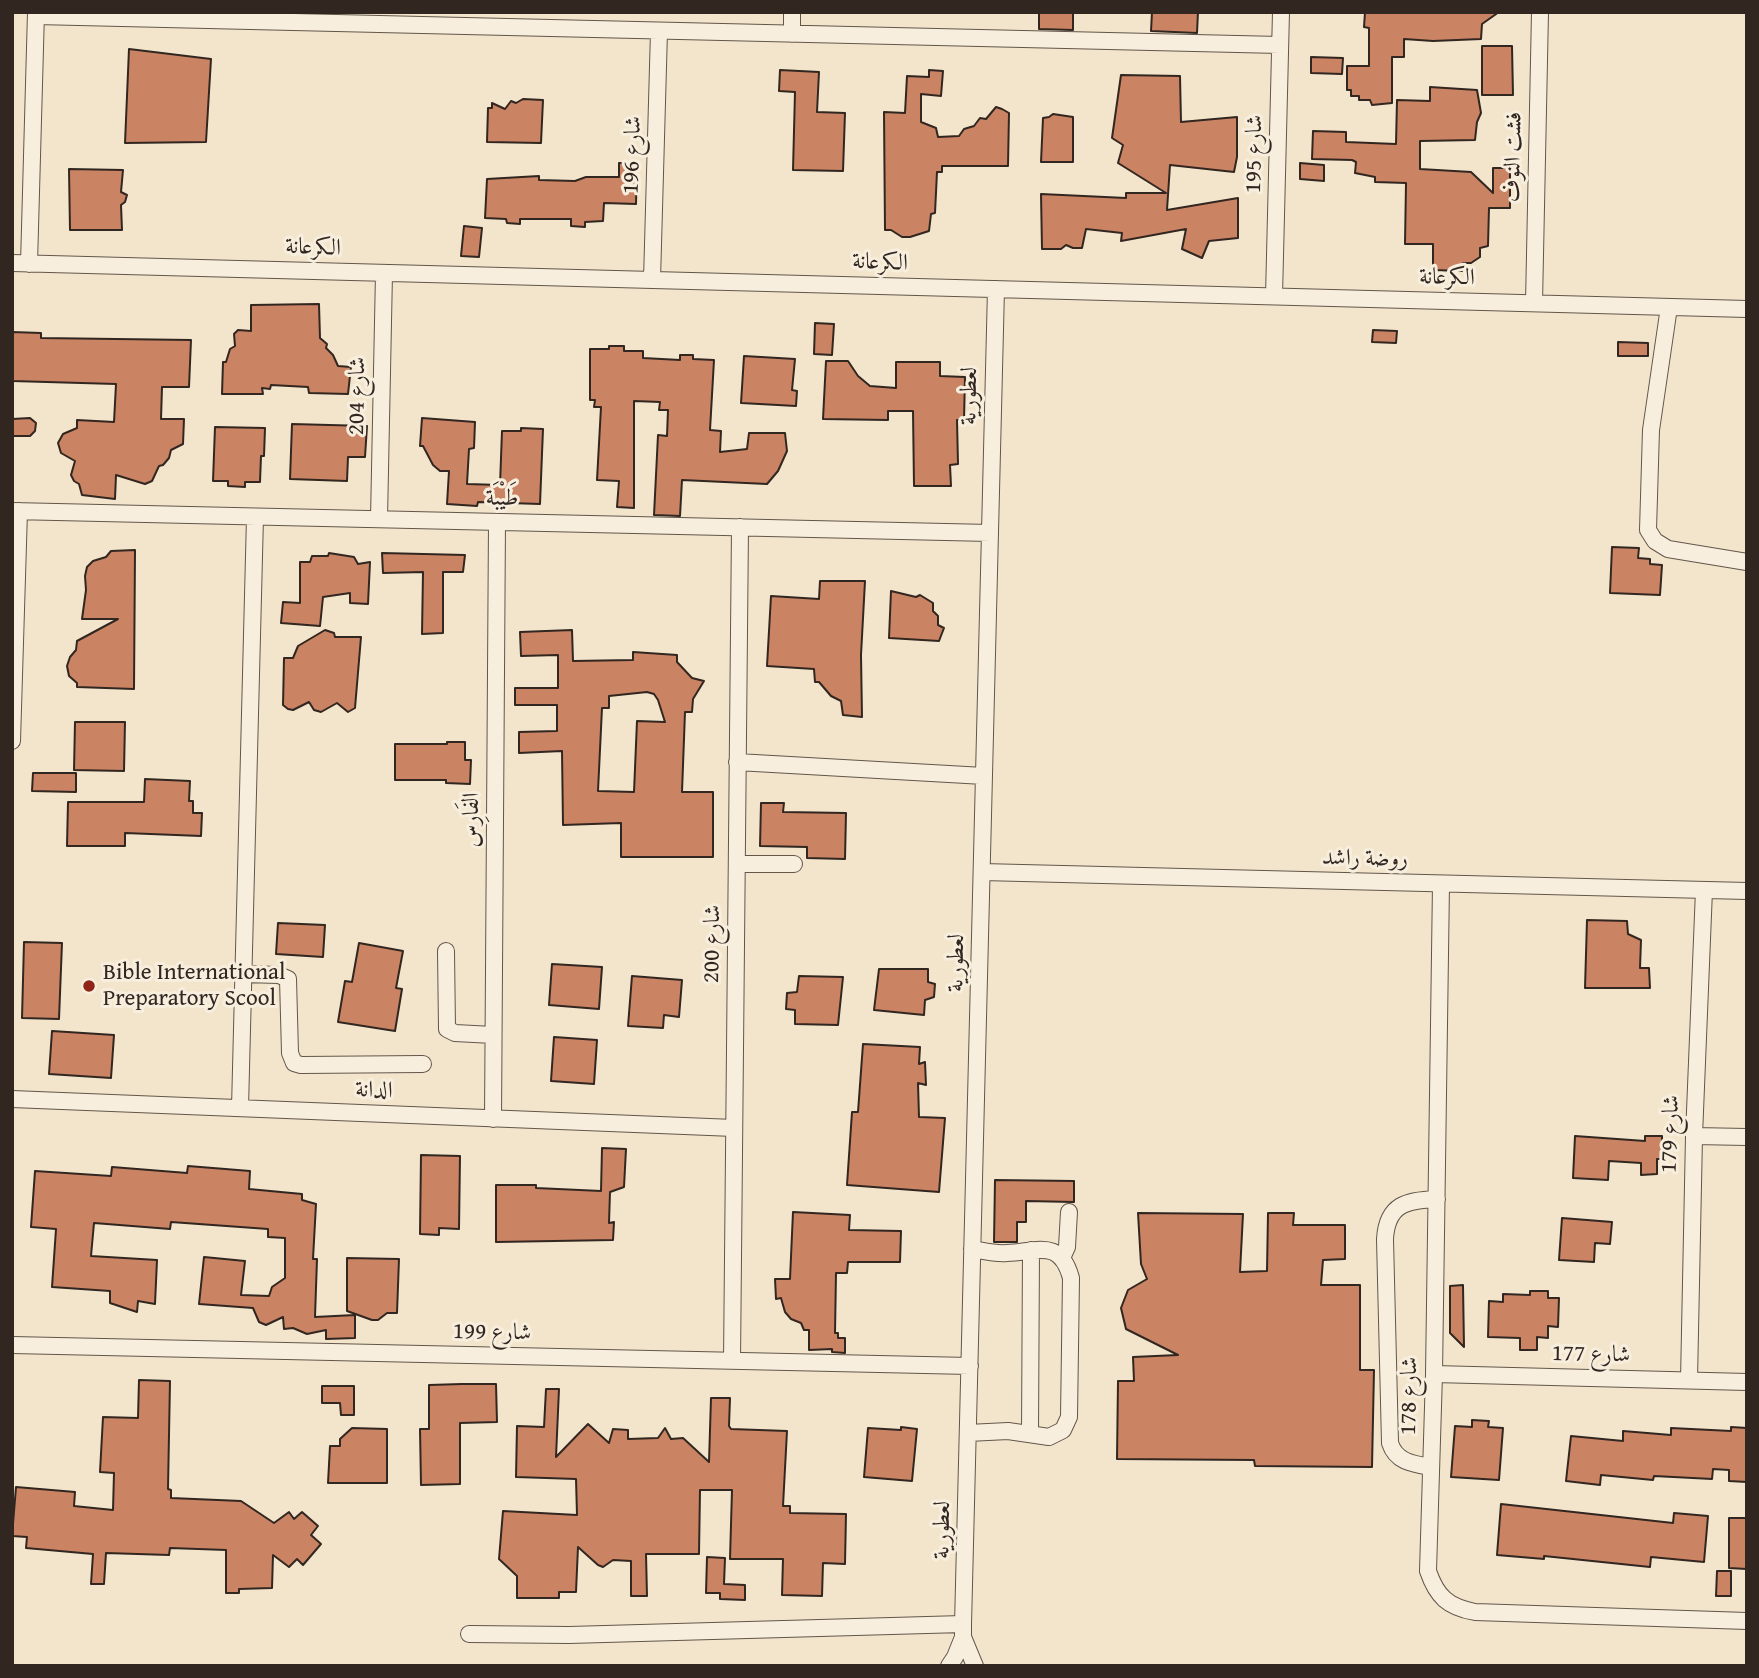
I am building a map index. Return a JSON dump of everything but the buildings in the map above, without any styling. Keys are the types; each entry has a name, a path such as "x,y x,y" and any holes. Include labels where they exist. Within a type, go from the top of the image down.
{"street":[{"path":"792,12 792,34"},
{"name":"شارع 195","path":"1274,296 1281,12"},
{"name":"فشت النوف","path":"1534,303 1540,12"},
{"path":"20,263 36,14 527,20 659,31 1280,45"},
{"name":"شارع 196","path":"652,280 659,31"},
{"name":"الكرعانة","path":"20,263 1747,309"},
{"name":"شارع 204","path":"379,519 384,273"},
{"name":"لعطورية","path":"975,1666 969,1657 963,1631 996,289"},
{"path":"1669,307 1651,430 1648,530 1655,541 1668,550 1747,562"},
{"path":"12,741 16,511"},
{"name":"طَيْبَة","path":"16,511 990,533"},
{"path":"240,1108 255,517"},
{"name":"الفَارِس","path":"493,1119 497,522"},
{"name":"شارع 200","path":"732,1361 740,527"},
{"path":"737,762 984,776"},
{"path":"737,864 794,864"},
{"name":"روضة راشد","path":"982,872 1747,891"},
{"name":"شارع 178","path":"1441,884 1434,1374 1428,1571 1434,1588 1458,1609 1475,1612 1747,1620"},
{"name":"شارع 179","path":"1689,1380 1694,1136 1704,890"},
{"path":"446,951 447,1029 455,1033 493,1035"},
{"path":"243,974 279,975 288,979 290,1053 294,1063 423,1064"},
{"name":"الدانة","path":"12,1099 734,1128"},
{"path":"1694,1136 1747,1137"},
{"path":"1431,1467 1403,1461 1392,1450 1390,1443 1385,1238 1390,1216 1398,1207 1408,1202 1437,1199"},
{"path":"1062,1258 1067,1247 1069,1212"},
{"path":"968,1433 1008,1431 1049,1437 1057,1435 1068,1424 1069,1417 1071,1278 1068,1267 1053,1251 1042,1249 1000,1254 972,1249"},
{"path":"1030,1433 1031,1250"},
{"name":"شارع 199","path":"12,1345 970,1366"},
{"name":"شارع 177","path":"1434,1374 1747,1382"},
{"path":"469,1634 963,1631"},
{"name":"لعطورية","path":"949,1666 955,1657 963,1631"}],"place":[{"name":"Bible International Preparatory Scool","path":"89,986"}]}
